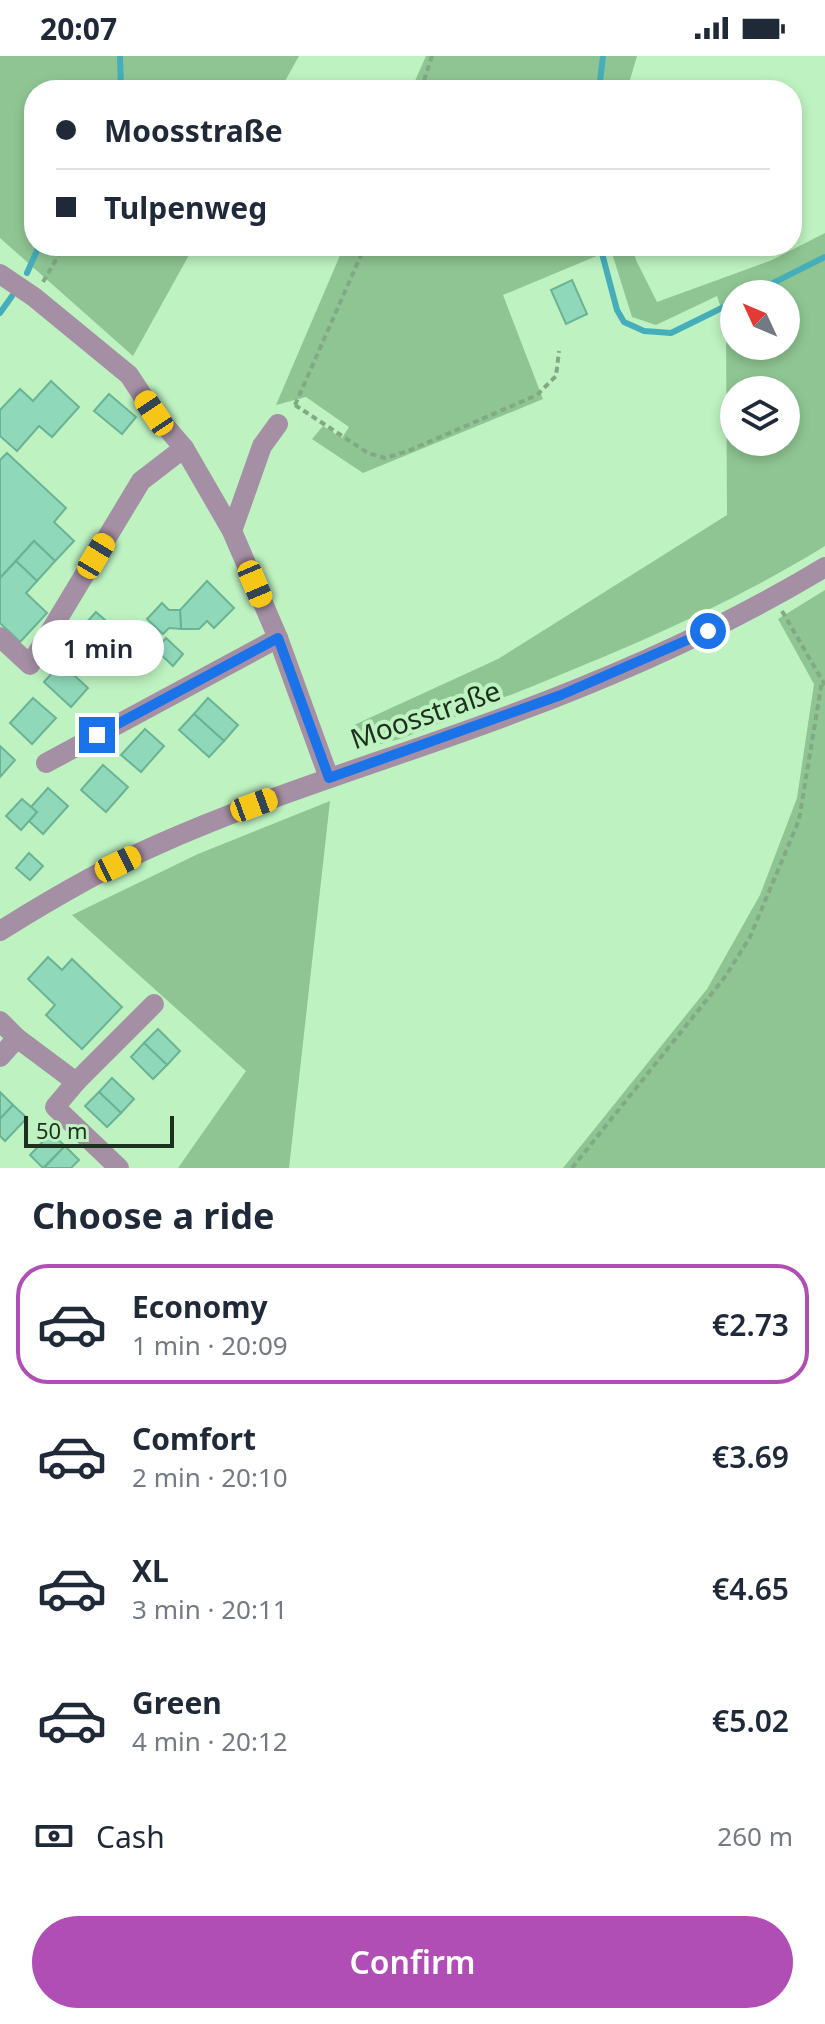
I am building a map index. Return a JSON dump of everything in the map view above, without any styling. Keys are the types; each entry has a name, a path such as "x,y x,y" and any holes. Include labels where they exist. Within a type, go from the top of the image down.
{"street":[{"path":"0,274 34,297 129,375 154,413 184,448 232,531 278,638 329,778"},
{"path":"232,531 262,446 278,424"},
{"path":"0,637 30,665 141,481 184,448"},
{"name":"Moosstraße","path":"0,931 97,874 158,844 329,778 511,714 625,668 727,621 825,567"},
{"path":"46,763 278,638"},
{"path":"119,1168 55,1107 154,1004"},
{"path":"0,1021 17,1038 76,1082"},
{"path":"0,1057 17,1038"}],"path":[{"path":"424,80 432,56"},
{"path":"34,297 58,256"},
{"path":"278,424 295,405 361,256"},
{"path":"295,405 368,453 385,458 537,395 556,376 559,351"},
{"path":"572,1168 725,977 750,937 799,820 823,683 782,612"}],"green space":[{"path":"0,56 299,56 286,80 24,80 24,256 188,256 133,356 0,238"},
{"path":"426,56 637,56 630,80 415,80"},
{"path":"825,233 825,546 724,602 618,651 403,738 366,748 354,725 498,659 727,515 727,456 800,456 800,376 726,376 726,360 800,360 800,280 720,280 720,305 717,296 656,325 632,317 613,256 635,256 657,302 780,256 802,256 802,245"},
{"path":"340,256 597,256 503,295 543,399 363,473 312,439 323,426 342,438 349,427 306,397 276,405"},
{"path":"825,590 825,1168 563,1168 707,989 760,895 797,798 814,684 778,619"},
{"path":"330,801 289,1168 178,1168 246,1071 72,915 198,854"}],"building":[{"path":"572,280 587,314 566,324 551,290"},
{"path":"51,381 79,407 52,437 39,426 17,451 0,436 0,410 20,389 33,401"},
{"path":"109,394 136,417 122,434 94,411"},
{"path":"7,453 66,508 54,522 74,541 55,561 34,541 0,578 0,460"},
{"path":"34,541 55,561 37,581 16,561"},
{"path":"16,561 37,581 26,593 47,613 20,642 0,623 0,578"},
{"path":"207,581 234,608 214,628 207,621 199,629 181,629 180,610"},
{"path":"162,603 169,610 180,610 181,629 169,628 163,634 147,619"},
{"path":"96,612 128,640 107,663 75,635"},
{"path":"166,638 183,654 173,666 156,650"},
{"path":"61,663 88,688 71,707 44,682"},
{"path":"33,698 56,718 32,744 10,723"},
{"path":"208,698 238,725 224,741 194,714"},
{"path":"194,714 224,741 209,757 179,730"},
{"path":"145,729 164,746 141,772 121,755"},
{"path":"0,746 15,760 0,777"},
{"path":"103,765 128,787 106,812 81,790"},
{"path":"48,788 68,806 43,834 29,821 37,812 31,807"},
{"path":"22,799 37,812 21,830 6,816"},
{"path":"29,853 43,866 30,880 16,868"},
{"path":"48,957 62,970 72,959 122,1007 82,1049 46,1015 55,1005 28,979"},
{"path":"158,1029 180,1051 167,1065 144,1043"},
{"path":"144,1043 167,1065 153,1079 131,1057"},
{"path":"112,1078 134,1099 121,1113 99,1092"},
{"path":"0,1092 13,1105 0,1119"},
{"path":"99,1092 121,1113 107,1127 85,1106"},
{"path":"13,1105 27,1118 5,1141 0,1136 0,1119"},
{"path":"51,1133 65,1146 43,1168 30,1155"},
{"path":"65,1146 79,1160 71,1168 44,1168"}],"waterway":[{"path":"120,56 121,80"},
{"path":"600,80 603,56"},
{"path":"27,273 35,256"},
{"path":"603,256 617,310 624,322 644,331 671,333 720,309"},
{"path":"779,280 825,257"},
{"path":"0,313 12,296"}],"route":[{"path":"97,735 278,638 329,778 561,695 708,631"}]}
